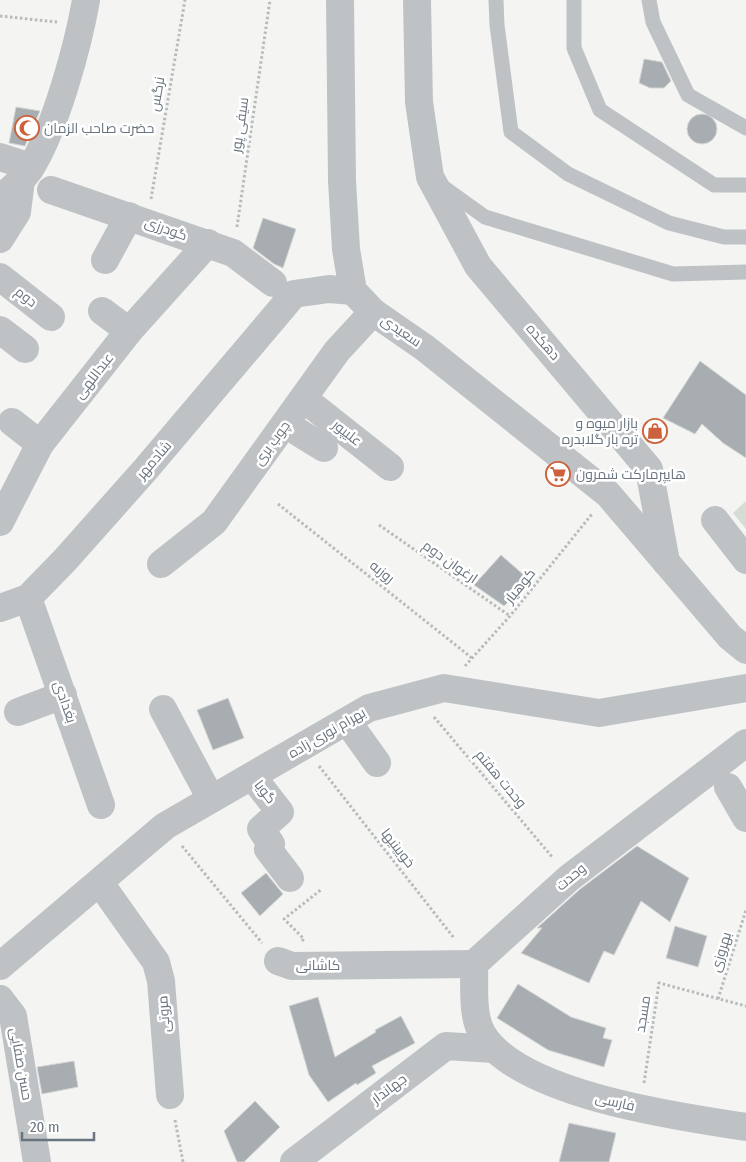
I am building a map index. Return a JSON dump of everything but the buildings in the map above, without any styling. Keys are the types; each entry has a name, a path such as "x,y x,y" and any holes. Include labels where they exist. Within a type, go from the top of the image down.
{"street":[{"path":"283,289 353,291 346,249 342,181 340,0"},
{"name":"دهکده","path":"417,0 418,102 430,177 452,221 478,266 649,469 666,564"},
{"path":"0,239 17,212 26,174 48,130 84,13"},
{"path":"0,158 26,174"},
{"path":"0,199 26,174"},
{"name":"گودرزی","path":"51,190 233,253 283,289"},
{"path":"105,260 138,219"},
{"name":"عبداللهی","path":"0,521 40,444 129,331 208,244"},
{"name":"دوم","path":"0,277 51,317"},
{"name":"شادمهر","path":"0,608 28,598 145,470 283,289"},
{"name":"سعیدی","path":"353,291 374,312 425,348 608,494 666,564"},
{"path":"102,311 129,331"},
{"name":"چوب بری","path":"162,564 214,522 304,399 336,351 374,312"},
{"path":"0,330 25,349"},
{"name":"علیپور","path":"304,399 390,467"},
{"path":"12,422 40,444"},
{"path":"285,424 324,448"},
{"path":"716,520 746,560"},
{"path":"666,564 730,636 746,650"},
{"name":"بغدادی","path":"28,598 101,805"},
{"name":"بهرام نوری زاده","path":"0,966 165,826 369,708 444,688 600,713 746,688"},
{"path":"18,712 63,695"},
{"path":"163,709 211,799"},
{"path":"347,721 377,763"},
{"name":"وحدت","path":"474,964 570,878 746,743"},
{"name":"گویا","path":"252,776 280,812 261,829 271,844 268,850 290,878"},
{"path":"728,787 746,818"},
{"name":"مروتی","path":"100,883 156,962 162,981 170,1095"},
{"name":"کاشانی","path":"278,961 292,966 474,964"},
{"path":"474,964 476,1012 481,1033 494,1049"},
{"name":"حسن صفایی","path":"0,999 13,1016 37,1162"},
{"name":"جهاندار","path":"294,1162 446,1046 494,1049"},
{"name":"فارسی","path":"494,1049 532,1073 577,1093 640,1108 746,1127"}],"lane":[{"path":"496,0 497,25 511,132 568,174 669,223 724,237 746,237"},
{"path":"574,0 574,48 600,110 714,184 746,184"},
{"path":"649,0 653,22 688,95 746,128"},
{"path":"430,177 484,217 673,274 746,272"}],"path":[{"name":"نرگس","path":"138,219 185,0"},
{"name":"سیفی پور","path":"233,253 270,0"},
{"path":"0,16 84,13"},
{"name":"کوهیار","path":"444,688 510,616 608,494"},
{"name":"روزبه","path":"278,504 472,658"},
{"name":"ارغوان دوم","path":"379,525 510,616"},
{"name":"وحدت هفتم","path":"416,696 570,878"},
{"name":"خویینیها","path":"304,746 474,964"},
{"name":"کاشانی","path":"165,826 278,961"},
{"path":"278,961 304,939 284,919 322,889"},
{"name":"بهروزی","path":"718,1000 746,910"},
{"name":"مسجد","path":"640,1108 659,983 746,1006"},
{"path":"170,1095 183,1162"}],"shaded area":[{"path":"746,501 746,529 733,513"}],"place":[{"name":"حضرت صاحب الزمان","path":"27,128"},
{"name":"بازار میوه و تره بار گلابدره","path":"655,431"},
{"name":"هایپرمارکت شمرون","path":"558,474"}]}
